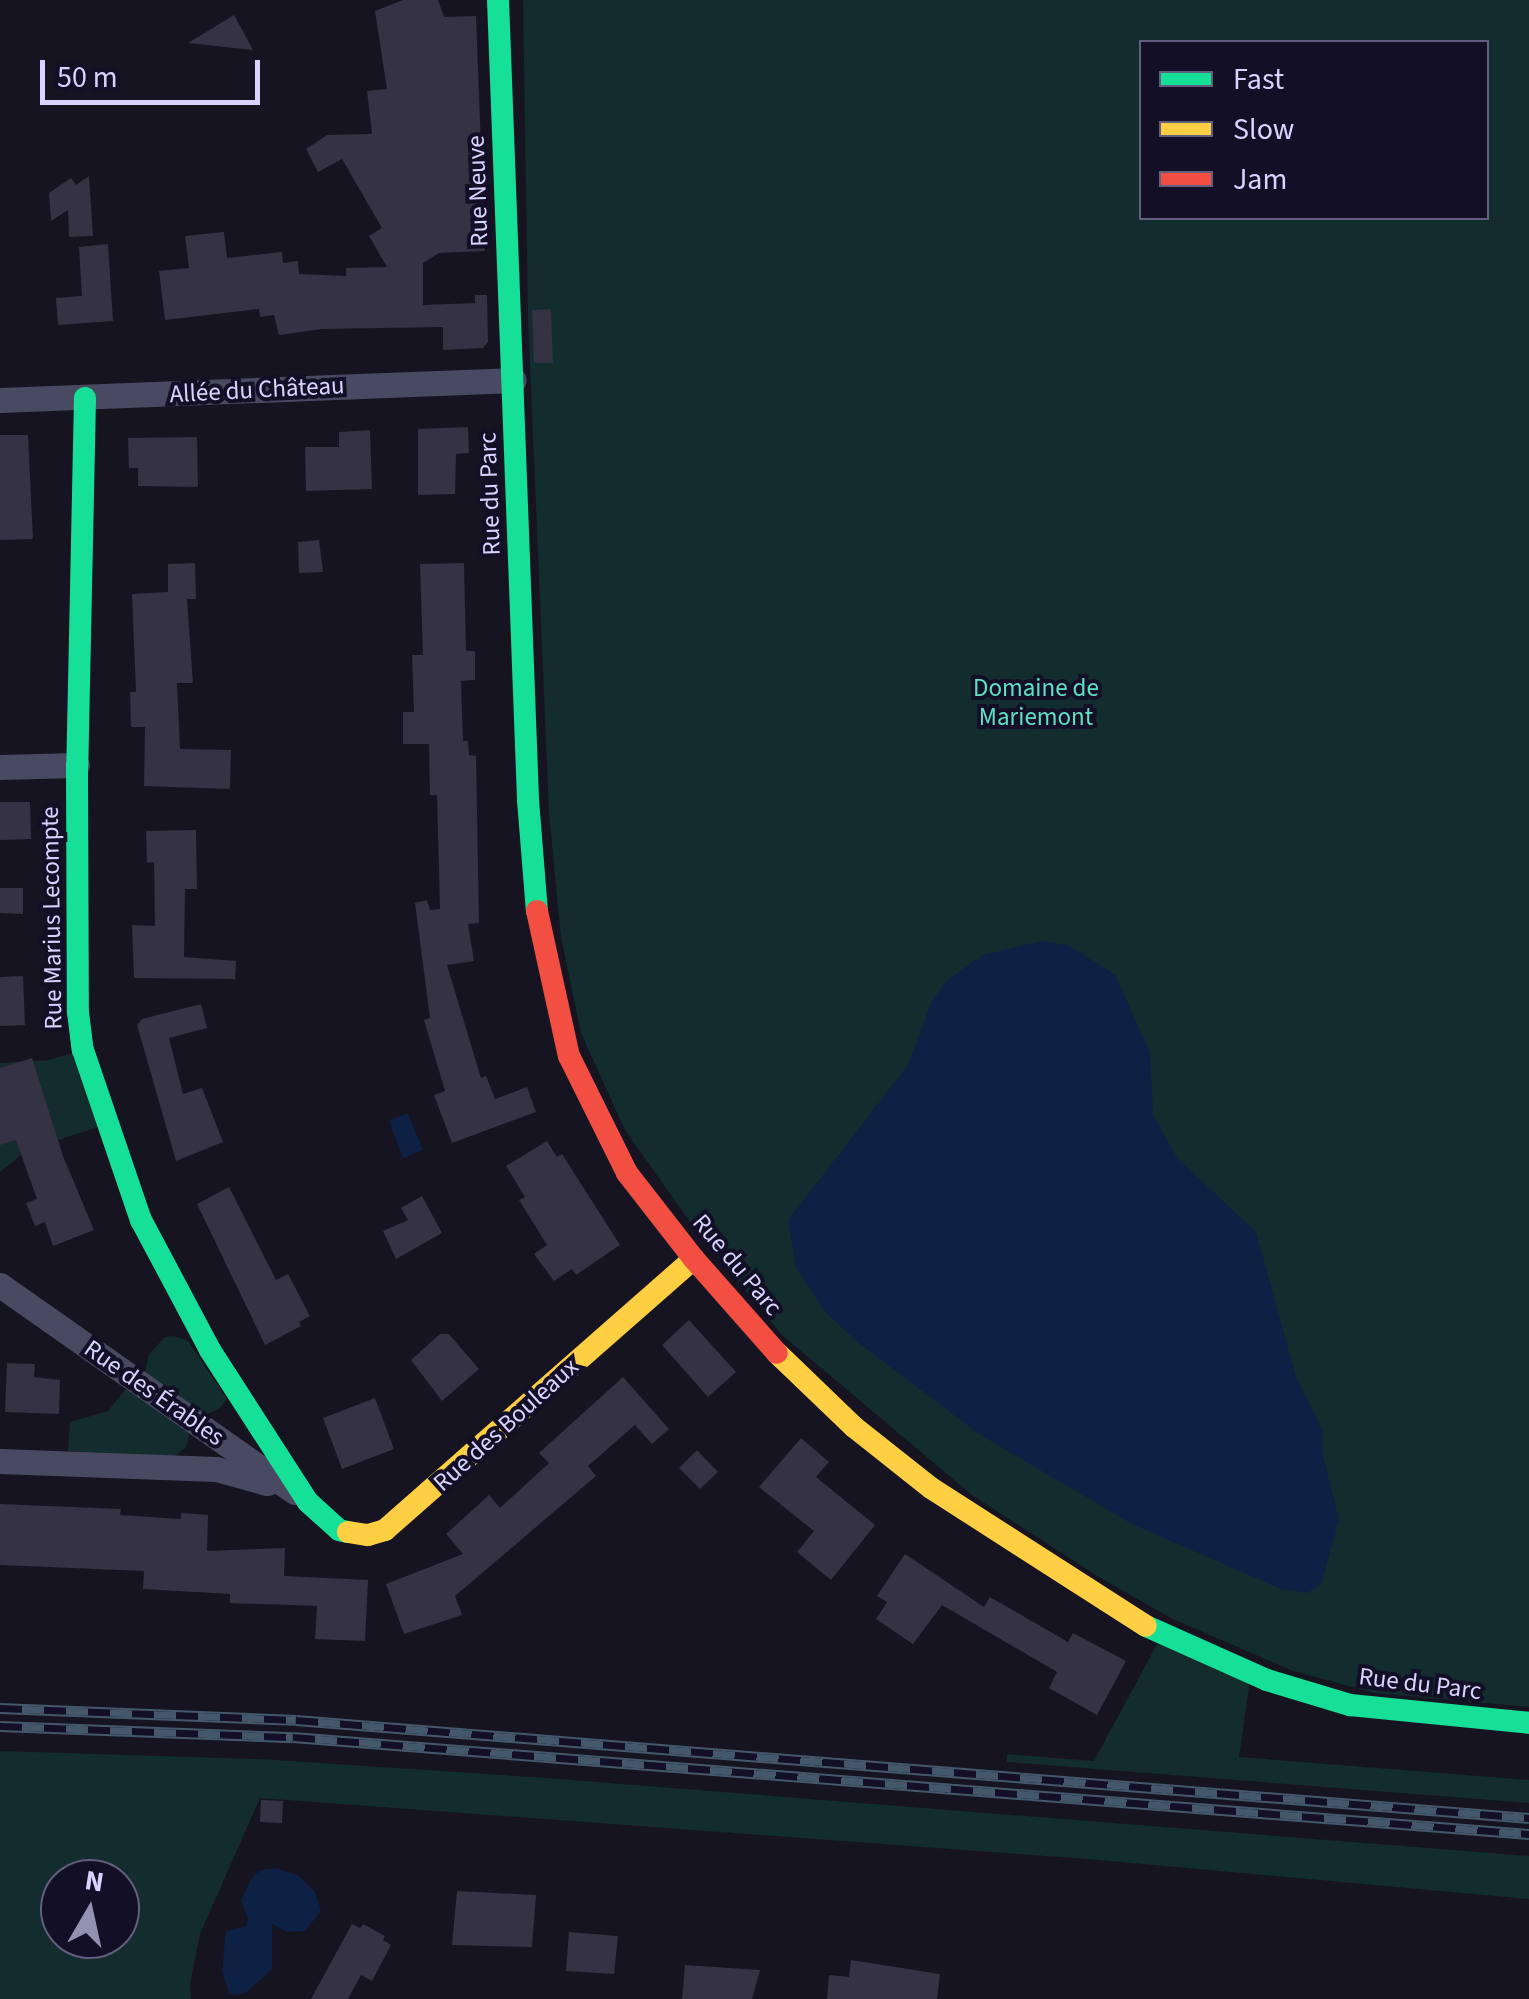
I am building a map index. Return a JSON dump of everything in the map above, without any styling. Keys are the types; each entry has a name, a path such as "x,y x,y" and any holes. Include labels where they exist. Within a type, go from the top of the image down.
{"street":[{"name":"Rue Neuve","path":"498,0 514,380"},
{"name":"Allée du Château","path":"0,400 514,380"},
{"name":"Rue du Parc","path":"514,380 528,800 546,971 568,1056 628,1173 694,1259 788,1365 870,1439 1009,1542 1162,1635 1267,1680 1350,1705 1529,1723"},
{"name":"Rue Marius Lecompte","path":"86,398 77,766 78,1012 83,1050 140,1220 242,1402"},
{"path":"0,767 77,766"},
{"name":"Rue des Bouleaux","path":"242,1402 308,1502 339,1530 368,1535 385,1530 694,1259"},
{"name":"Rue des Érables","path":"0,1285 308,1502"},
{"name":"Rue des Bouleaux","path":"0,1461 234,1471 308,1502"}],"green space":[{"name":"Domaine de Mariemont","path":"523,0 1529,0 1529,1707 1375,1693 1293,1671 1171,1618 972,1495 782,1335 695,1229 625,1130 581,1033 561,937 549,813 528,317"},
{"path":"83,1050 108,1124 27,1150 0,1172 0,1063 49,1060"},
{"path":"165,1337 188,1341 227,1399 219,1409 193,1420 186,1447 174,1457 68,1451 70,1422 108,1411 125,1390 142,1385 149,1354"},
{"path":"1162,1635 1251,1673 1239,1757 1529,1780 1529,1803 1007,1762 1007,1754 1094,1761"},
{"path":"0,1751 260,1759 546,1778 1529,1856 1529,1899 1099,1860 260,1798 200,1934 190,1984 191,1999 0,1999"}],"water":[{"path":"1042,941 1068,945 1115,975 1150,1052 1153,1115 1177,1158 1256,1232 1296,1377 1322,1429 1323,1456 1339,1520 1321,1584 1307,1593 1281,1589 1132,1524 979,1434 860,1344 825,1312 796,1268 788,1220 908,1065 931,1003 946,981 983,955"},
{"path":"408,1113 423,1150 403,1158 389,1121"},
{"path":"277,1868 299,1876 315,1892 321,1911 305,1931 287,1932 272,1924 272,1969 247,1992 229,1993 222,1971 226,1931 246,1926 248,1919 241,1901 251,1879 260,1870"}],"building":[{"path":"403,0 438,0 444,17 476,16 485,251 439,253 423,263 423,305 475,303 475,295 487,295 488,342 483,348 443,350 443,327 322,329 279,335 274,315 260,317 259,309 165,320 159,271 189,268 185,236 224,232 227,258 282,252 283,263 298,261 299,274 346,276 346,268 387,267 369,236 382,228 342,159 318,172 306,149 327,135 372,134 367,91 387,89 375,11"},
{"path":"234,15 253,50 188,43"},
{"path":"89,176 93,236 69,237 68,210 51,221 49,193 71,178 76,185"},
{"path":"108,244 113,321 58,325 56,298 82,296 79,247"},
{"path":"551,309 553,363 534,363 532,310"},
{"path":"468,427 469,453 456,454 455,494 418,495 418,429"},
{"path":"370,430 372,489 306,491 305,447 339,447 339,432"},
{"path":"0,435 28,435 33,539 0,540"},
{"path":"197,437 198,487 138,486 138,468 129,468 128,438"},
{"path":"319,540 323,572 299,573 298,542"},
{"path":"195,563 196,599 187,599 193,683 177,683 180,749 231,750 230,789 144,786 145,727 131,727 130,692 136,692 132,594 168,592 168,564"},
{"path":"464,563 466,651 475,651 475,680 461,681 463,741 468,741 469,755 476,756 479,923 468,924 474,961 447,965 481,1078 486,1076 495,1099 527,1087 536,1112 452,1143 434,1095 445,1091 424,1020 430,1018 415,903 427,900 430,910 440,909 437,795 430,795 429,744 403,744 403,712 414,712 412,655 423,655 420,564"},
{"path":"0,802 30,802 31,839 0,840"},
{"path":"196,830 197,889 185,889 184,957 236,961 235,979 134,978 132,925 155,926 154,862 147,863 146,831"},
{"path":"0,888 23,888 23,914 0,913"},
{"path":"23,976 25,1025 0,1026 0,977"},
{"path":"201,1004 207,1028 169,1038 183,1094 202,1088 223,1142 176,1161 137,1025 142,1019"},
{"path":"32,1058 63,1156 94,1230 53,1246 45,1222 35,1226 26,1203 37,1199 16,1140 0,1145 0,1068"},
{"path":"547,1141 557,1157 562,1154 620,1245 576,1275 572,1269 554,1281 534,1254 547,1245 519,1200 525,1197 506,1166"},
{"path":"229,1187 276,1280 288,1274 310,1316 299,1322 301,1326 265,1345 197,1204"},
{"path":"422,1196 442,1233 396,1259 383,1231 408,1220 401,1208"},
{"path":"689,1320 736,1372 708,1397 662,1345"},
{"path":"440,1334 449,1334 479,1369 442,1401 411,1360"},
{"path":"7,1363 35,1364 34,1377 60,1380 59,1414 5,1412"},
{"path":"623,1377 669,1429 652,1444 635,1425 588,1466 596,1476 455,1596 462,1615 404,1634 386,1584 463,1554 446,1534 489,1495 500,1508 549,1463 539,1453"},
{"path":"375,1398 394,1449 342,1469 323,1418"},
{"path":"801,1438 829,1462 816,1477 875,1525 831,1580 797,1552 814,1531 759,1487"},
{"path":"697,1450 718,1472 700,1489 679,1468"},
{"path":"0,1504 121,1509 120,1515 181,1519 181,1513 208,1515 207,1551 285,1548 284,1576 368,1580 365,1641 315,1639 317,1606 230,1603 230,1594 143,1589 144,1571 0,1565"},
{"path":"905,1554 984,1607 990,1597 1068,1642 1073,1633 1126,1661 1097,1715 1049,1688 1057,1672 942,1605 913,1644 876,1619 887,1602 877,1596"},
{"path":"261,1800 283,1801 282,1823 260,1822"},
{"path":"457,1891 536,1895 532,1947 452,1945"},
{"path":"352,1924 360,1928 363,1924 385,1936 383,1940 391,1945 372,1981 361,1975 348,1999 311,1999"},
{"path":"569,1932 618,1936 614,1974 566,1971"},
{"path":"851,1960 940,1974 937,1999 827,1999 829,1975 849,1977"},
{"path":"685,1965 760,1970 752,1999 682,1999"}],"railway":[{"path":"0,1708 296,1720 1529,1818"},
{"path":"0,1726 293,1737 1529,1834"}],"traffic: fast":[{"path":"498,0 528,800 537,911"},
{"path":"85,398 77,765 78,1012 83,1050 141,1220 210,1350 308,1502 339,1530 348,1532"},
{"path":"1146,1626 1267,1680 1350,1705 1529,1723"}],"traffic: slow":[{"path":"348,1532 368,1535 385,1530 694,1259"},
{"path":"777,1353 854,1427 931,1488 1146,1626"}],"traffic: jam":[{"path":"537,911 569,1056 627,1173 694,1259 777,1353"}]}
